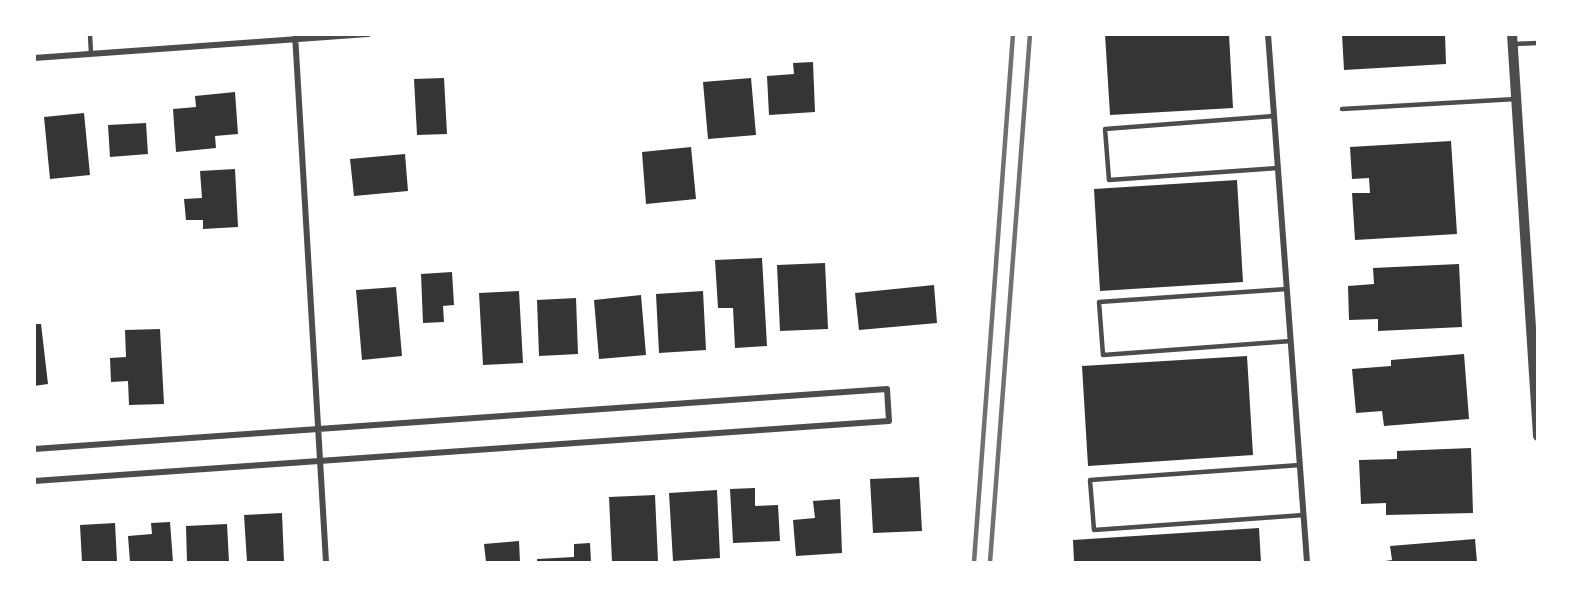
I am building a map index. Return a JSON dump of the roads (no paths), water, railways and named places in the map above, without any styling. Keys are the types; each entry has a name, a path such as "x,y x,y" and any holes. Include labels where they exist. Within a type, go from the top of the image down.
{"street":[{"path":"34,58 296,37 368,34"},
{"path":"1268,34 1307,562"},
{"path":"296,37 326,562"},
{"path":"1512,39 1533,290 1538,436"},
{"path":"34,449 887,389 889,421 34,481"}],"lane":[{"path":"90,34 91,54"},
{"path":"1512,39 1538,43"},
{"path":"1342,109 1516,99"},
{"path":"1274,116 1105,129 1108,180 1278,168"},
{"path":"1287,289 1099,302 1103,355 1291,341"},
{"path":"1300,465 1090,480 1093,520 1094,530 1304,515"}],"railway":[{"path":"974,562 1013,34"},
{"path":"990,562 1030,34"}]}
